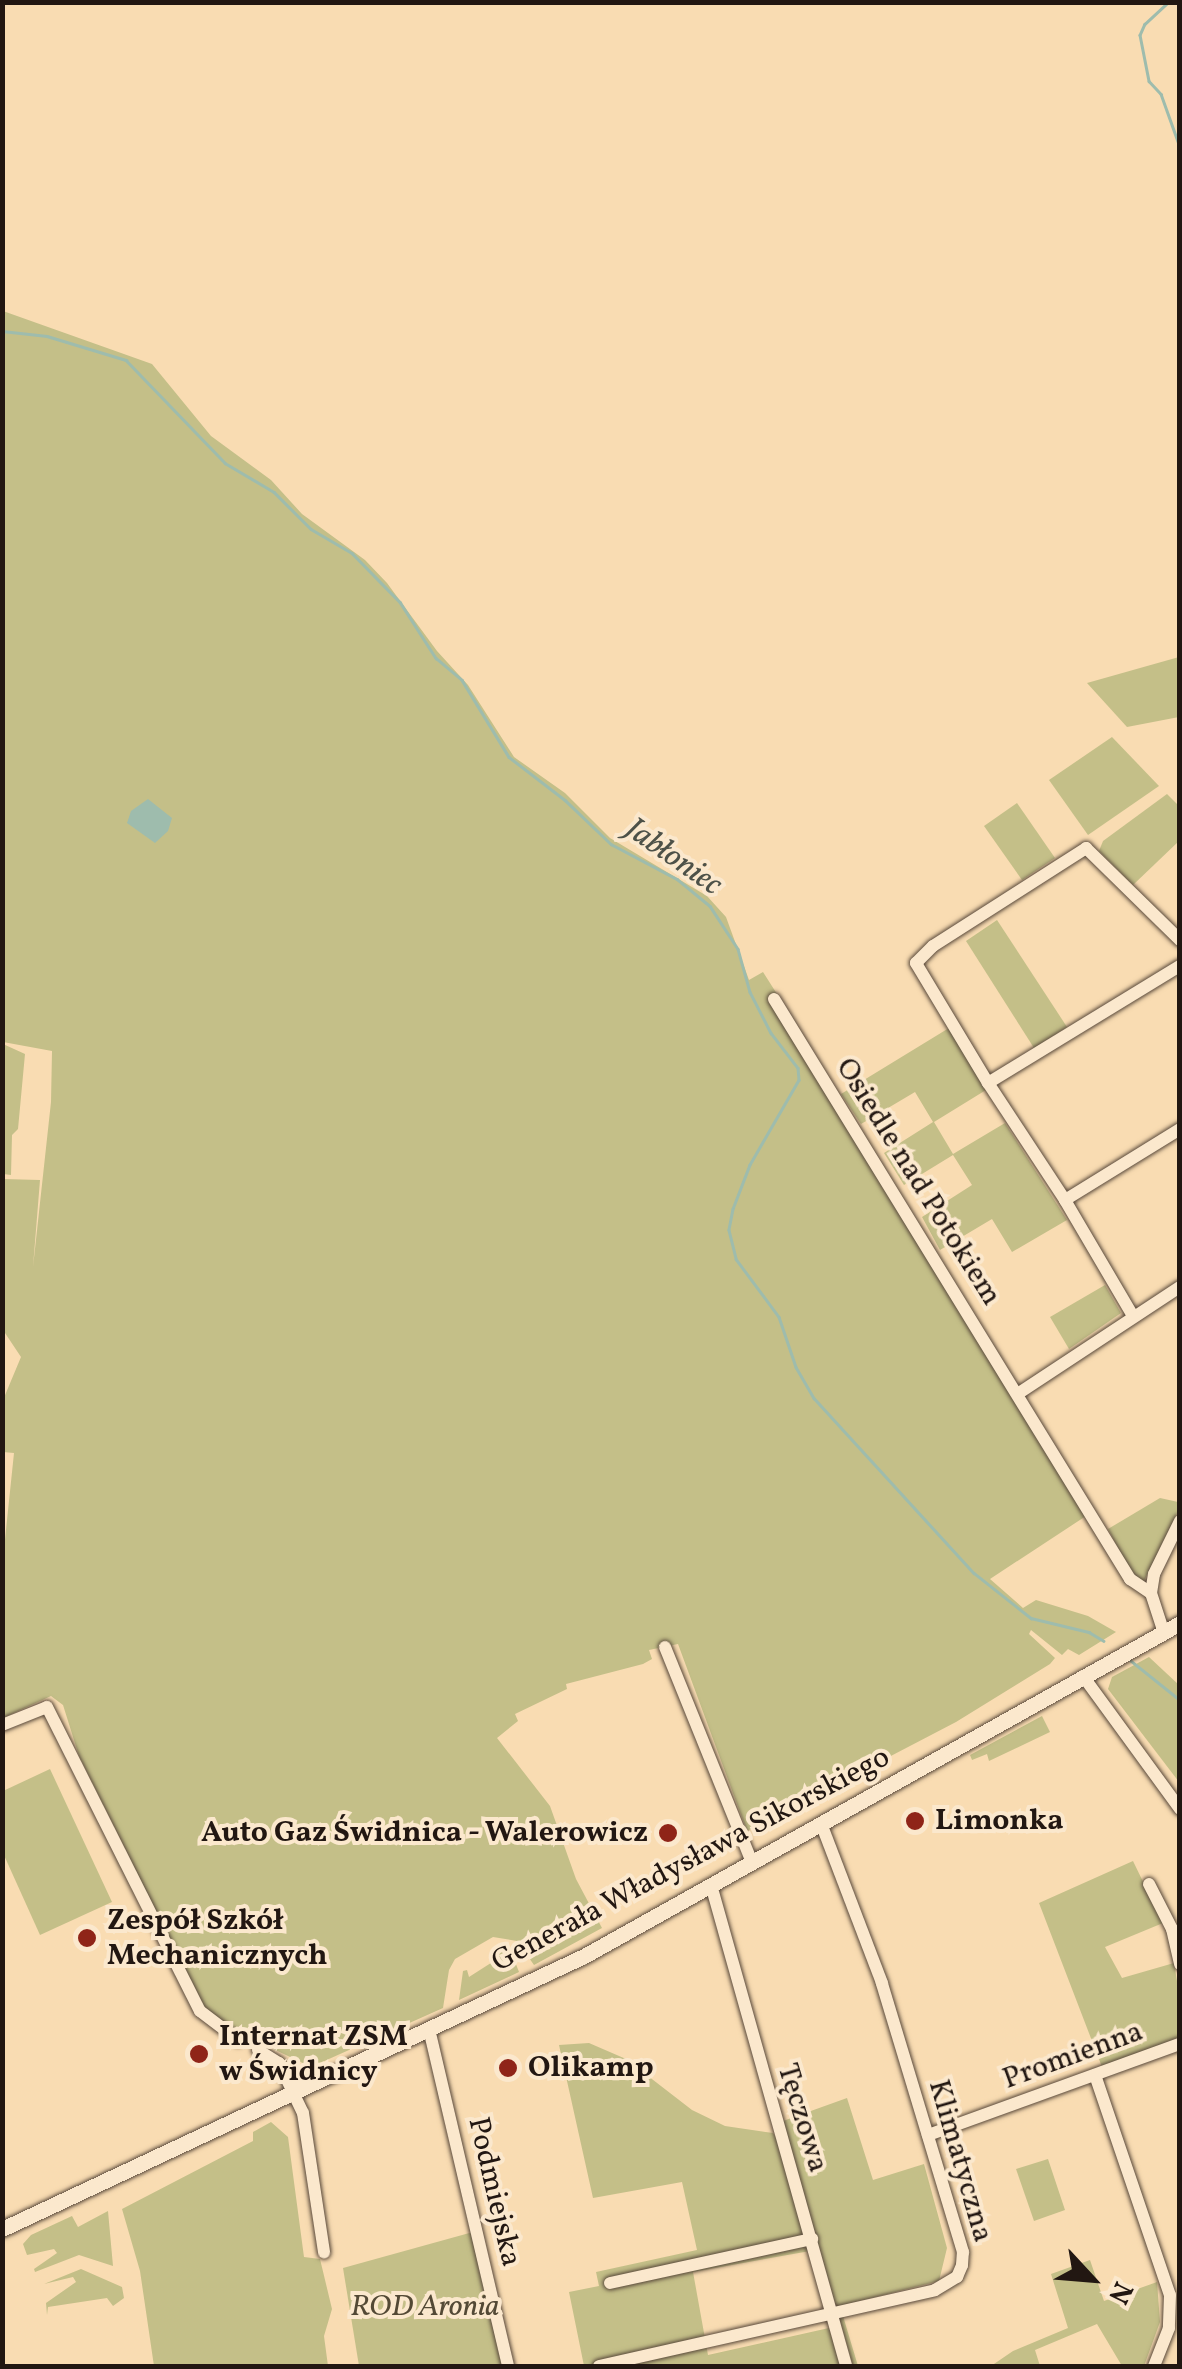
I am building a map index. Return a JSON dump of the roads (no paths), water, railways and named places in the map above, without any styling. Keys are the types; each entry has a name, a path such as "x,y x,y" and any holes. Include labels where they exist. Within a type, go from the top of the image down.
{"street":[{"path":"1134,1316 916,963 933,946 1086,848 1180,940"},
{"path":"988,1083 1180,966"},
{"name":"Osiedle nad Potokiem","path":"774,998 1130,1579 1151,1593"},
{"path":"1065,1200 1180,1129"},
{"path":"1019,1393 1180,1287"},
{"path":"1163,1630 1151,1593 1154,1574 1180,1521"},
{"name":"Generała Władysława Sikorskiego","path":"2,2229 584,1956 712,1888 1180,1623"},
{"path":"664,1647 752,1862"},
{"path":"1084,1676 1180,1809"},
{"path":"2,1725 47,1707 200,2011 238,2040"},
{"name":"Klimatyczna","path":"598,2366 935,2290 957,2277 963,2252 928,2135 876,1966 821,1823"},
{"path":"1149,1884 1172,1929 1180,1964"},
{"name":"Tęczowa","path":"712,1888 846,2366"},
{"name":"Podmiejska","path":"429,2029 508,2366"},
{"name":"Promienna","path":"928,2135 1180,2044"},
{"path":"258,2050 279,2064 306,2126 324,2252"},
{"path":"1095,2075 1170,2296 1169,2328 1154,2366"},
{"path":"610,2283 812,2238"}],"waterway":[{"path":"1169,2 1145,24 1140,35 1149,81 1161,94 1180,147"},
{"name":"Jabłoniec","path":"2,331 47,336 126,360 225,463 274,492 311,529 352,553 400,602 436,658 462,680 509,757 565,800 611,844 677,879 710,906 738,949 750,992 771,1033 798,1068 799,1080 750,1165 733,1209 729,1230 736,1259 779,1317 796,1367 814,1398 974,1573 1031,1618 1089,1632 1104,1641"},
{"name":"Jabłoniec","path":"1130,1660 1180,1700"}],"place":[{"name":"Limonka","path":"915,1821"},
{"name":"Auto Gaz Świdnica - Walerowicz","path":"668,1833"},
{"name":"Zespół Szkół Mechanicznych","path":"87,1938"},
{"name":"Internat ZSM w Świdnicy","path":"199,2054"},
{"name":"Olikamp","path":"508,2068"}],"park label":[{"name":"ROD Aronia","path":"425,2307"}]}
